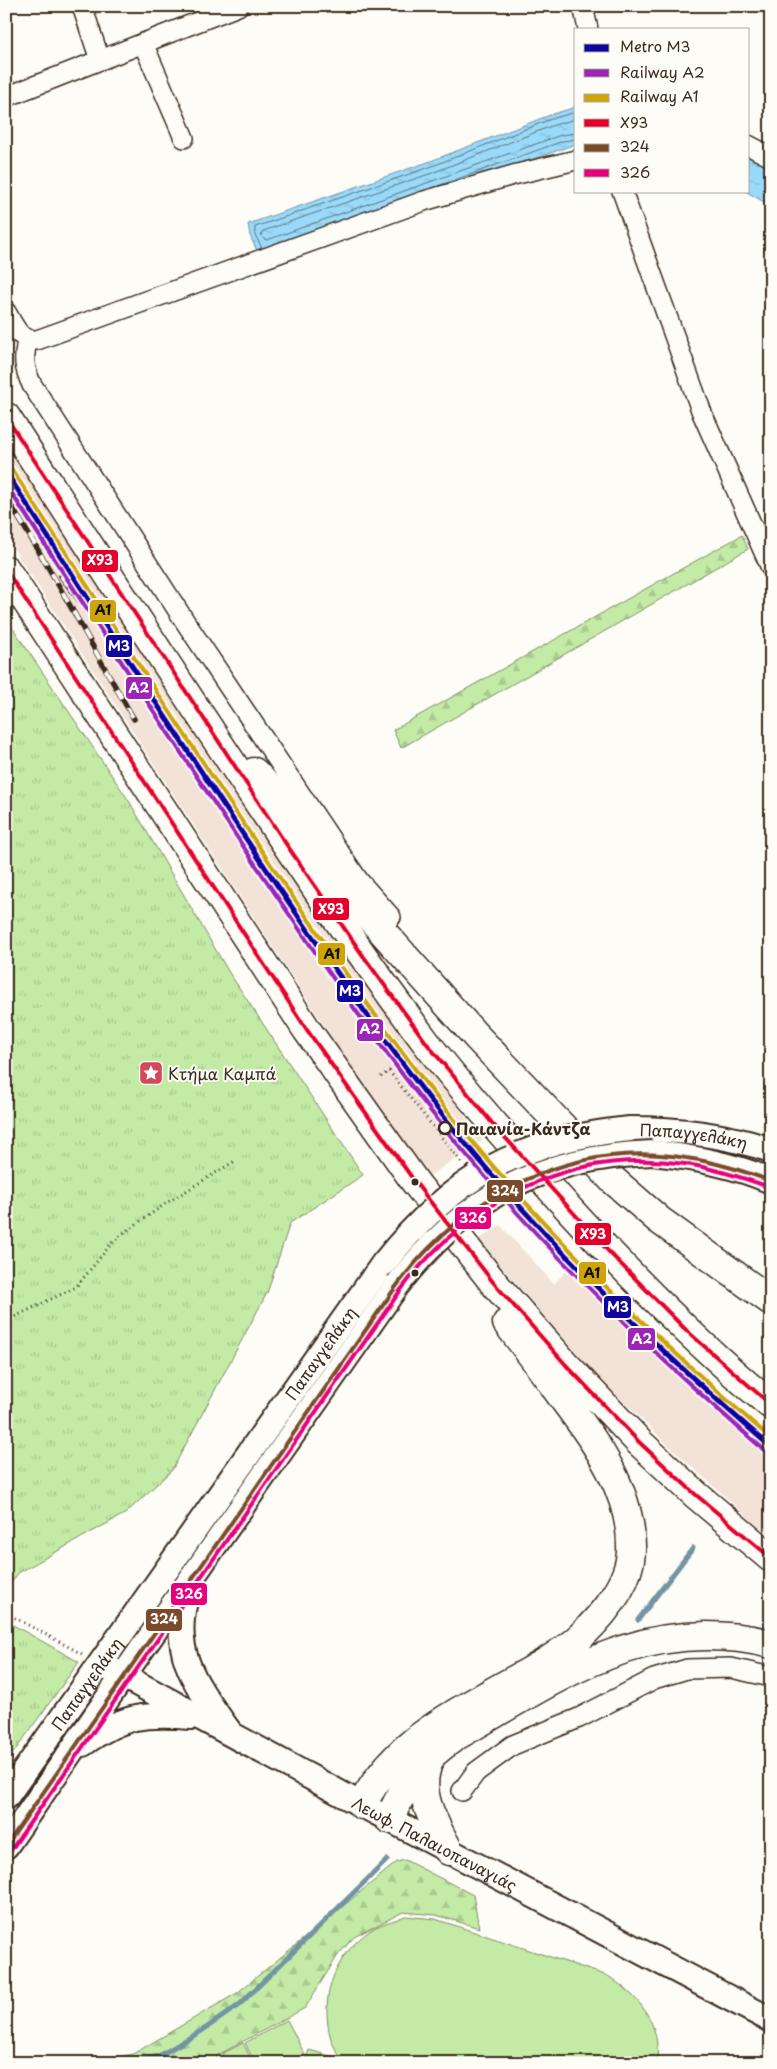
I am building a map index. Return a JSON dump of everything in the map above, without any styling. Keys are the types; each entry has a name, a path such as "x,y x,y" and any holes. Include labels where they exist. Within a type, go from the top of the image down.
{"highway":[{"path":"6,417 199,714 364,957 429,1046 495,1126 582,1223 659,1304 771,1405"},
{"path":"6,570 308,1030 415,1182 497,1308 583,1425 604,1457 622,1494 629,1526 631,1552 626,1574 615,1594 600,1614 580,1636 539,1665 422,1734 390,1763 370,1790 362,1805"},
{"path":"199,714 277,796 313,846 373,921 481,1042 607,1174 660,1220 771,1301"},
{"path":"415,1182 493,1282 566,1366 639,1442 695,1494 771,1558"},
{"path":"389,1819 409,1780 419,1766 436,1750 456,1736 596,1658 643,1643 702,1635 736,1637 771,1644"},
{"path":"436,1750 426,1766 423,1789 434,1822 449,1851"}],"street":[{"path":"82,6 100,60"},
{"path":"6,96 238,6"},
{"path":"583,6 588,28"},
{"path":"143,44 184,138"},
{"path":"750,146 771,157"},
{"path":"6,312 19,335 27,341 37,340 424,201 521,173 574,160"},
{"path":"622,192 702,413 771,568"},
{"path":"27,341 24,357 26,372 32,385 186,623 344,859 359,881 391,917"},
{"name":"Παπαγγελάκη","path":"6,1797 383,1264 421,1220 447,1196 473,1178 511,1157 552,1142 580,1135 630,1129 692,1131 730,1137 771,1150"},
{"name":"Παπαγγελάκη","path":"6,1846 398,1284 419,1257 441,1234 465,1215 513,1184 561,1166 587,1159 619,1154 684,1156 716,1162 771,1180"},
{"path":"194,1575 182,1612 180,1634 184,1655 190,1673 202,1694 233,1737"},
{"name":"Λεωφ. Παλαιοπαναγιάς","path":"101,1664 233,1737 771,2020"},
{"path":"462,1791 476,1772 513,1745 579,1718 654,1679 687,1669 704,1668 731,1668 771,1677"},
{"path":"72,1752 101,1731 122,1720 140,1716 164,1715 198,1717"}],"path":[{"path":"381,1077 397,1066"},
{"path":"389,1072 473,1178"},
{"path":"6,1321 76,1287 108,1248 125,1232 168,1202 235,1161"},
{"path":"6,1613 101,1664"}],"shaded area":[{"path":"6,445 207,755 320,923 364,985 483,1140 426,1178 327,1030 6,537"},
{"path":"532,1206 604,1285 657,1338 771,1439 771,1538 668,1445 595,1374 478,1240 500,1225 554,1284 568,1269 518,1214"}],"green space":[{"path":"742,535 748,549 401,748 393,730"},
{"name":"Kτήμα Καμπά","path":"6,618 129,801 228,971 363,1175 290,1223 267,1293 172,1470 126,1513 18,1573 6,1591"},
{"path":"6,1621 79,1662 6,1763"},
{"path":"405,1860 473,1895 479,1928 436,1915 403,1912 354,1937 338,1955 305,2008 216,2056 220,2063 93,2063 133,2054 237,1993 397,1862"},
{"path":"405,1916 435,1919 608,1976 630,1993 646,2012 656,2035 657,2063 304,2063 309,2050 341,2059 332,2042 328,2022 329,1990 334,1975 341,1961 362,1937 376,1927"},
{"path":"287,2020 305,2055 292,2063 255,2063 245,2043"},
{"path":"243,2043 253,2063 227,2063 222,2054"}],"water":[{"path":"574,108 574,145 259,255 250,236 248,224 428,162"},
{"path":"750,155 771,168 771,206 747,192 750,192"}],"waterway":[{"path":"638,1620 693,1548"},
{"path":"130,2063 159,2056 203,2030 239,2005 387,1860"}],"railway":[{"path":"6,498 56,580 134,719"},
{"path":"61,576 159,706"}],"metro line":[{"name":"Μ3","path":"6,472 277,885 368,1016 440,1112 500,1184 574,1263 651,1339 771,1447"}],"rail line":[{"name":"A1","path":"11,469 284,885 375,1015 446,1110 541,1220 615,1296 692,1369 771,1439"},
{"name":"A2","path":"6,484 298,927 413,1088 498,1191 571,1269 686,1381 767,1452"}],"transit line":[{"name":"X93","path":"6,417 282,838 364,957 428,1045 492,1123 609,1252 687,1331 771,1405"},
{"name":"X93","path":"6,570 307,1030 415,1182 493,1282 566,1365 639,1442 695,1494 771,1558"},
{"name":"324","path":"6,1846 395,1288 422,1255 453,1226 486,1201 522,1181 561,1167 601,1157 643,1154 686,1158 729,1167 771,1181"},
{"name":"326","path":"11,1850 400,1291 427,1259 457,1231 489,1207 524,1187 562,1173 601,1164 642,1161 685,1164 727,1173 769,1187"}],"place":[{"name":"Kτήμα Καμπά","path":"151,1073"},
{"name":"Παιανία-Κάντζα","path":"445,1128"}]}
